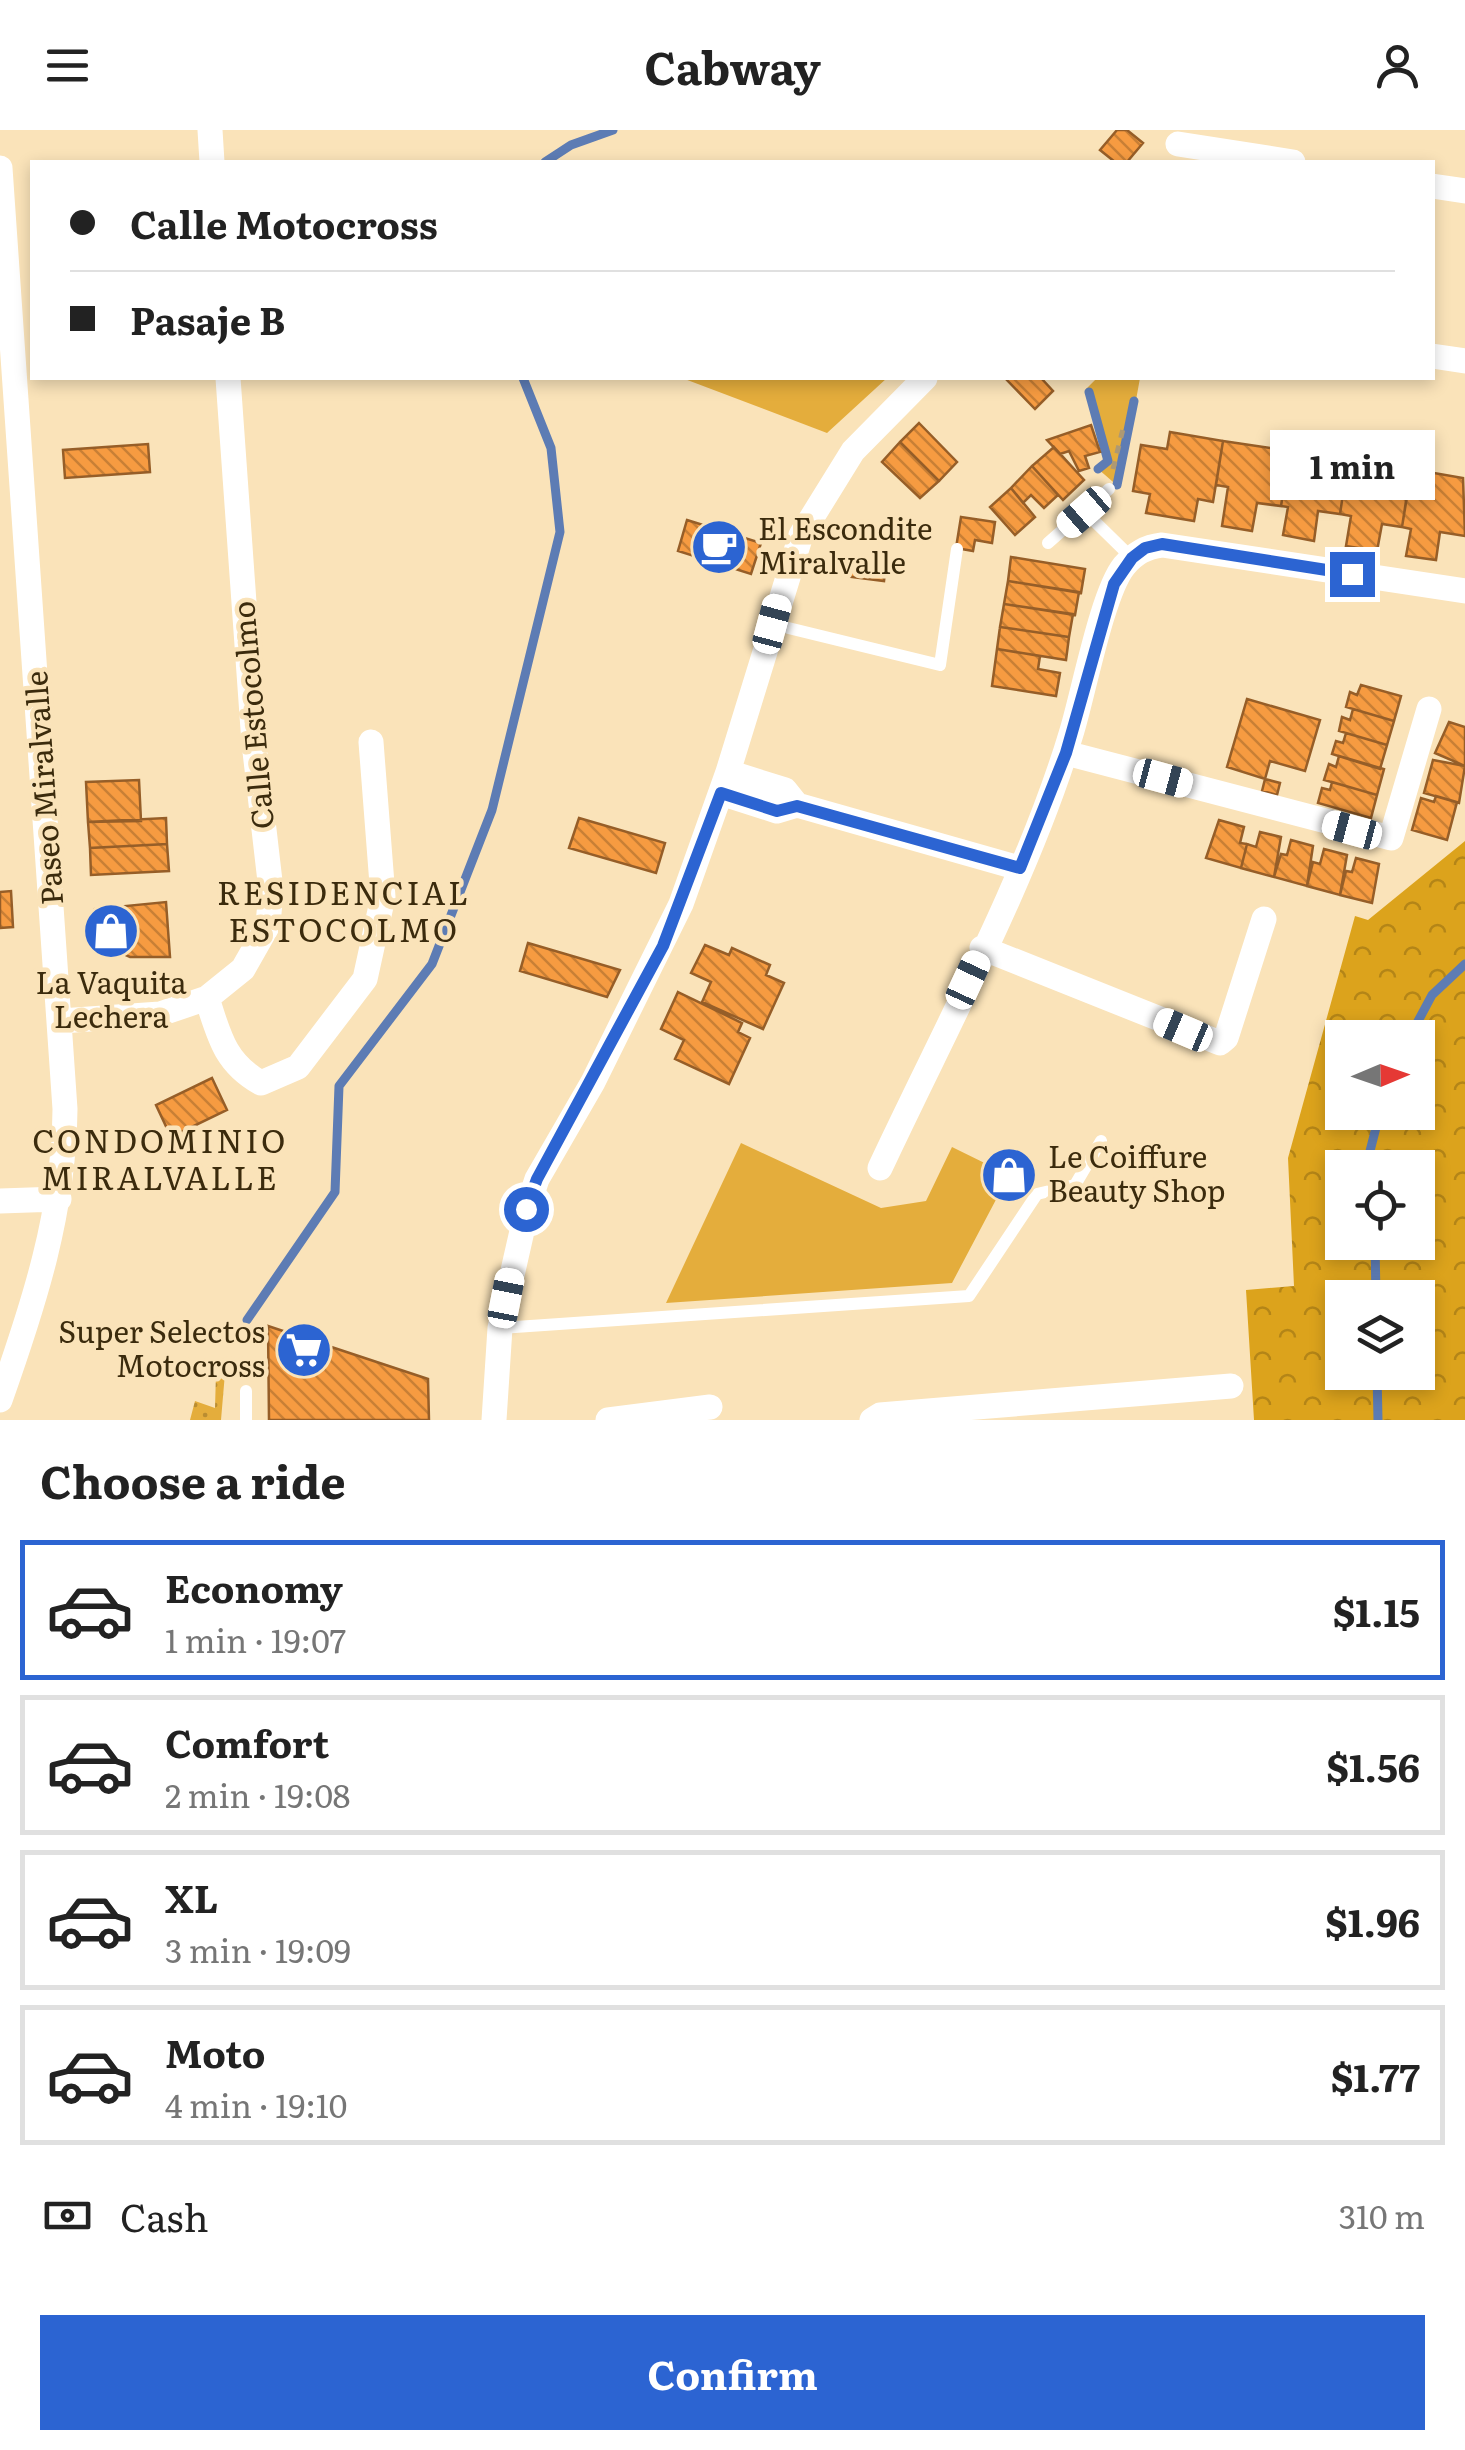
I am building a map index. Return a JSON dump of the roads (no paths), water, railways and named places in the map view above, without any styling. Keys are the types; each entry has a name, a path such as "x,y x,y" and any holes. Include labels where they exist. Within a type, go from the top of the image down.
{"street":[{"path":"210,130 212,160"},
{"path":"1177,145 1279,160"},
{"name":"Paseo Miralvalle","path":"0,168 61,1020 64,1154 48,1260 0,1400"},
{"path":"1435,186 1465,191"},
{"path":"1435,356 1465,361"},
{"name":"Calle Estocolmo","path":"61,1020 160,1014 207,998 230,982 253,956 268,925 271,906 254,744 228,380"},
{"path":"494,1420 500,1328 518,1237 537,1179 663,946 724,783 796,548 822,498 876,423 923,380"},
{"path":"880,1168 1020,868 1066,753 1114,584 1132,558 1145,548 1162,544 1465,591"},
{"path":"1066,753 1391,838 1430,709"},
{"path":"207,998 222,1048 238,1070 261,1083 298,1067 365,979 383,897 371,742"},
{"path":"724,783 777,811 797,806 1020,868"},
{"path":"982,948 1220,1043 1226,1038 1264,918"},
{"path":"0,1201 59,1199"},
{"path":"872,1420 880,1415 986,1413 1231,1386"},
{"path":"608,1420 710,1407"}],"lane":[{"path":"1048,542 1084,512 1108,483"},
{"path":"1084,512 1132,558"},
{"path":"772,624 940,666 957,549"},
{"path":"500,1328 969,1296 1037,1194 1075,1185 1102,1141"},
{"path":"246,1391 246,1420"}],"waterway":[{"path":"548,160 571,145 613,130"},
{"path":"247,1320 335,1192 339,1086 432,964 492,810 560,532 551,448 524,380"},
{"path":"1089,392 1108,461 1098,469"},
{"path":"1117,485 1134,401"},
{"path":"1419,1020 1432,995 1465,964"},
{"path":"1370,1150 1375,1130"},
{"path":"1375,1260 1376,1280"},
{"path":"1377,1390 1378,1420"}],"place":[{"name":"El Escondite Miralvalle","path":"719,547"},
{"name":"La Vaquita Lechera","path":"111,931"},
{"name":"Le Coiffure Beauty Shop","path":"1009,1175"},
{"name":"Super Selectos Motocross","path":"304,1350"}],"district":[{"name":"RESIDENCIAL ESTOCOLMO","path":"344,912"},
{"name":"CONDOMINIO MIRALVALLE","path":"160,1160"}]}
